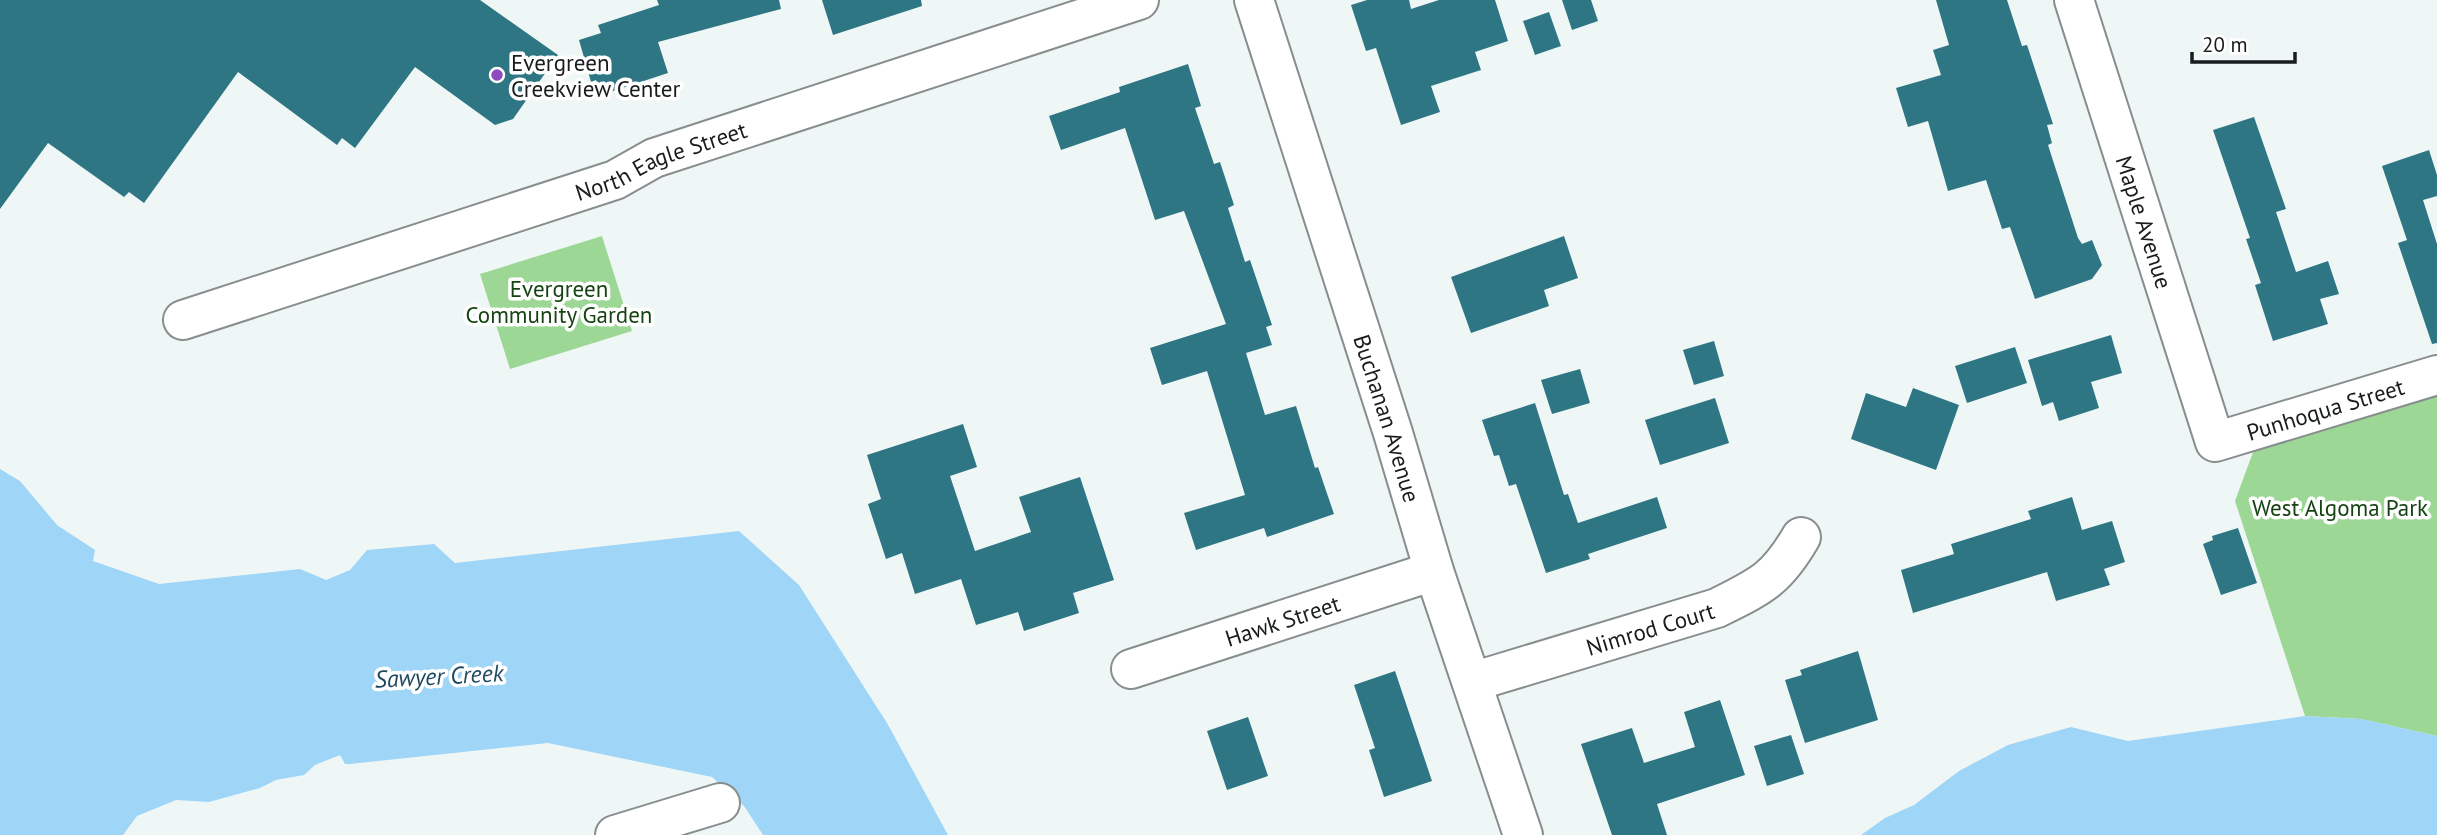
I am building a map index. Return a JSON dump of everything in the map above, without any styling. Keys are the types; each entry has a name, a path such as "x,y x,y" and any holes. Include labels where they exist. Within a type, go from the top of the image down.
{"street":[{"name":"North Eagle Street","path":"183,320 615,180 654,158 1139,0"},
{"name":"Buchanan Avenue","path":"1254,0 1393,433 1434,571 1523,835"},
{"name":"Maple Avenue","path":"2074,0 2215,442"},
{"name":"Punhoqua Street","path":"2215,442 2437,375"},
{"name":"Nimrod Court","path":"1472,682 1717,608 1752,591 1783,568 1801,537"},
{"name":"Hawk Street","path":"1131,669 1434,571"},
{"path":"615,835 720,803"}],"green space":[{"name":"Evergreen Community Garden","path":"602,236 632,331 510,369 480,274"},
{"name":"West Algoma Park","path":"2437,375 2437,736 2361,719 2305,716 2235,501 2262,428"}],"water":[{"name":"Sawyer Creek","path":"0,469 20,481 57,525 95,550 93,561 159,584 300,569 326,580 350,570 367,550 434,544 455,563 739,531 799,585 887,723 948,835 763,835 744,806 712,777 548,743 350,764 345,764 340,755 315,765 304,775 276,780 260,788 209,802 176,800 137,816 123,835 0,835"},
{"path":"2305,716 2361,719 2437,736 2437,835 1861,835 1885,818 1914,805 1959,771 2008,745 2071,727 2128,741"}],"building":[{"path":"0,0 480,0 558,55 513,119 495,125 415,67 355,148 342,138 337,145 238,72 144,203 129,192 124,197 48,143 0,209"},
{"path":"657,0 779,0 781,9 658,42 668,73 601,95 596,80 591,82 579,40 601,33 598,25 659,5"},
{"path":"822,0 921,0 922,6 833,35"},
{"path":"1367,0 1409,0 1411,9 1439,0 1495,0 1508,41 1475,52 1481,70 1431,86 1440,112 1401,125 1376,48 1366,51 1351,5"},
{"path":"1562,0 1591,0 1598,21 1572,30"},
{"path":"1936,0 2007,0 2022,46 2027,45 2053,124 2047,125 2052,143 2048,145 2078,238 2082,244 2092,240 2102,265 2092,279 2035,299 2010,227 2002,229 1986,180 1948,191 1928,121 1908,127 1896,88 1941,75 1933,50 1949,45"},
{"path":"1549,12 1561,46 1535,55 1523,21"},
{"path":"1188,64 1201,106 1195,108 1214,164 1220,162 1234,205 1228,208 1245,262 1250,260 1272,325 1266,327 1272,345 1246,353 1265,415 1296,406 1315,468 1318,467 1334,514 1267,537 1264,528 1196,550 1184,513 1245,495 1207,371 1162,385 1150,348 1226,324 1184,211 1155,220 1125,128 1061,150 1049,116 1120,92 1119,87"},
{"path":"2254,117 2286,209 2276,212 2296,272 2328,261 2339,294 2320,299 2328,324 2273,341 2255,285 2261,283 2246,239 2250,238 2213,130"},
{"path":"2429,150 2437,175 2437,196 2423,200 2437,244 2437,343 2432,344 2398,243 2407,240 2382,166"},
{"path":"1564,236 1578,278 1544,290 1549,306 1471,333 1451,277"},
{"path":"2111,335 2122,373 2091,382 2099,408 2059,421 2053,402 2042,406 2028,360"},
{"path":"1714,341 1724,376 1694,385 1683,350"},
{"path":"2015,347 2027,383 1967,403 1955,366"},
{"path":"1580,369 1590,403 1552,414 1541,380"},
{"path":"1913,388 1959,405 1936,470 1851,439 1866,393 1906,407"},
{"path":"1715,398 1729,443 1660,465 1645,420"},
{"path":"1535,403 1564,495 1568,494 1578,523 1657,497 1667,528 1588,554 1590,559 1546,573 1516,484 1509,486 1499,455 1494,456 1482,420"},
{"path":"963,424 977,467 950,476 975,551 1031,532 1019,497 1080,477 1114,580 1073,593 1079,613 1024,631 1018,612 976,625 961,579 915,594 902,553 886,559 868,504 881,499 867,455"},
{"path":"2072,497 2082,530 2112,521 2125,562 2104,569 2110,585 2056,601 2047,572 1913,613 1901,570 1954,554 1951,544 2031,519 2028,511"},
{"path":"2238,528 2257,583 2221,595 2203,544 2213,540 2212,536"},
{"path":"1858,651 1878,720 1805,743 1785,680 1802,675 1800,670"},
{"path":"1395,671 1432,781 1384,797 1369,750 1375,748 1354,685"},
{"path":"1720,700 1745,775 1657,804 1667,835 1612,835 1581,744 1632,728 1644,763 1695,747 1684,712"},
{"path":"1248,717 1268,776 1227,790 1207,731"},
{"path":"1791,735 1804,774 1767,786 1754,746"}],"place":[{"name":"Evergreen Creekview Center","path":"497,75"}]}
